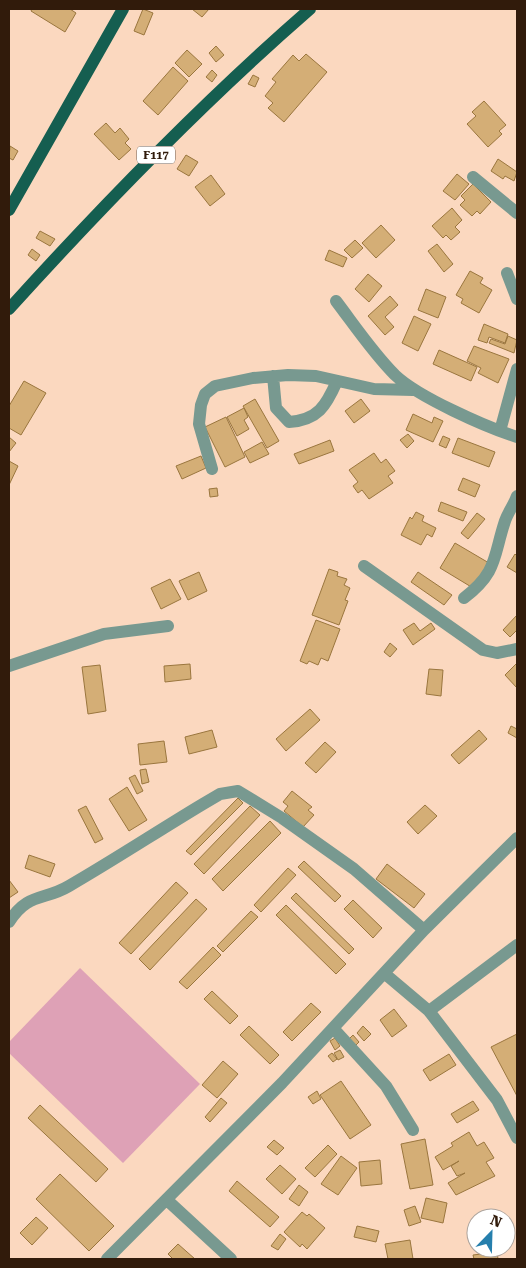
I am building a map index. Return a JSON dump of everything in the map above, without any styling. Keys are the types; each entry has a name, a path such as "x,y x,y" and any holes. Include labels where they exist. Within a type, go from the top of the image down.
{"main road":[{"path":"9,210 123,9"},
{"name":"F117","path":"9,309 59,254 240,70 310,9"}],"street":[{"path":"473,177 517,214"},
{"path":"507,273 517,299"},
{"path":"336,301 376,355 396,376 413,390 500,431 517,437"},
{"path":"500,431 517,368"},
{"path":"212,468 199,424 201,405 205,394 216,386 273,376 316,376 374,389 413,390"},
{"path":"273,376 276,408 289,422 305,421 321,411 337,381"},
{"path":"464,598 488,574 497,557 506,519 517,496"},
{"path":"364,566 483,650 497,653 517,648"},
{"path":"9,666 104,634 168,626"},
{"path":"9,922 16,910 31,899 67,888 211,799 229,791 238,791 354,868 424,930"},
{"path":"107,1259 167,1200 333,1028 424,930 517,838"},
{"path":"429,1011 517,945"},
{"path":"384,973 429,1011 496,1100 517,1138"},
{"path":"333,1028 386,1086 413,1130"},
{"path":"167,1200 231,1259"}],"shaded area":[{"path":"80,968 200,1084 123,1163 9,1053 9,1042"}],"building":[{"path":"32,9 70,9 76,13 65,32 31,11"},
{"path":"143,9 153,13 144,35 134,31"},
{"path":"192,9 209,9 202,17"},
{"path":"216,46 224,55 216,62 209,53"},
{"path":"187,50 202,64 189,77 175,63"},
{"path":"306,54 327,72 284,122 268,108 273,103 265,96 276,82 272,79 293,55 299,61"},
{"path":"173,67 188,81 158,115 143,101"},
{"path":"212,70 217,75 212,82 206,77"},
{"path":"253,75 259,78 255,87 248,84"},
{"path":"484,101 506,125 499,131 502,134 488,147 467,124 476,116 472,112"},
{"path":"106,123 115,133 120,128 129,139 125,143 131,149 119,160 94,134"},
{"path":"10,146 18,151 13,160 9,158"},
{"path":"186,155 198,162 189,176 177,169"},
{"path":"498,159 517,172 514,181 505,176 503,179 491,171"},
{"path":"457,174 469,184 455,200 443,191"},
{"path":"211,175 225,194 210,206 195,187"},
{"path":"473,184 491,202 480,214 477,211 472,216 460,205 465,200 461,196"},
{"path":"452,208 462,220 455,227 460,232 451,240 446,235 443,238 432,226"},
{"path":"381,225 395,240 376,258 362,243"},
{"path":"40,231 55,239 50,246 36,238"},
{"path":"355,240 363,248 352,258 344,250"},
{"path":"437,244 453,264 444,272 428,251"},
{"path":"32,249 40,255 36,261 28,255"},
{"path":"329,250 347,258 343,267 325,260"},
{"path":"470,271 483,278 480,283 492,290 479,313 461,303 463,299 456,295"},
{"path":"368,274 382,286 369,302 355,289"},
{"path":"426,289 446,297 438,318 418,310"},
{"path":"390,296 398,305 385,317 394,327 385,335 368,316"},
{"path":"414,316 431,324 418,351 402,343"},
{"path":"484,324 508,334 505,343 489,337 487,343 478,340"},
{"path":"508,336 517,340 514,353 489,343 491,339 505,344"},
{"path":"474,346 509,359 498,383 478,373 481,368 467,361"},
{"path":"439,350 477,367 471,381 433,364"},
{"path":"24,381 46,393 21,435 9,428 9,406"},
{"path":"255,399 279,441 267,448 243,406"},
{"path":"361,399 370,411 354,423 345,411"},
{"path":"244,408 248,417 244,420 249,429 237,436 227,417"},
{"path":"413,414 432,423 434,417 443,421 433,442 406,430"},
{"path":"226,417 245,457 225,467 205,427"},
{"path":"408,434 414,441 407,448 400,440"},
{"path":"443,436 450,439 446,448 439,445"},
{"path":"9,437 16,443 9,452"},
{"path":"458,438 495,452 489,467 452,453"},
{"path":"330,440 334,451 299,464 294,454"},
{"path":"262,442 269,454 250,463 244,452"},
{"path":"374,453 381,463 386,459 395,471 388,476 393,483 369,499 362,490 358,493 353,486 358,482 349,470"},
{"path":"201,456 206,468 182,479 176,466"},
{"path":"9,461 18,466 9,485"},
{"path":"463,478 480,485 475,497 458,490"},
{"path":"217,488 218,496 210,497 209,489"},
{"path":"441,502 467,512 463,521 438,511"},
{"path":"416,512 424,516 422,521 436,528 432,537 427,534 421,545 401,535 410,517 412,519"},
{"path":"477,513 485,519 468,539 461,533"},
{"path":"455,543 489,563 473,588 440,568"},
{"path":"515,554 517,556 517,573 507,567"},
{"path":"329,569 338,572 337,576 347,579 344,585 350,588 345,600 348,601 339,625 312,615"},
{"path":"199,572 207,591 188,600 179,581"},
{"path":"418,572 452,595 444,605 411,582"},
{"path":"170,579 181,599 161,609 151,588"},
{"path":"517,615 517,630 510,637 503,630"},
{"path":"316,620 340,629 328,661 321,658 318,665 309,661 307,664 300,661"},
{"path":"414,623 420,631 431,623 435,629 413,645 403,630"},
{"path":"390,643 397,649 390,657 384,652"},
{"path":"517,663 517,688 505,675"},
{"path":"190,664 191,679 165,682 164,666"},
{"path":"100,665 106,711 88,714 82,667"},
{"path":"429,669 443,670 441,696 426,694"},
{"path":"310,709 320,720 286,751 276,739"},
{"path":"511,726 517,729 517,738 508,733"},
{"path":"212,730 217,747 189,754 185,737"},
{"path":"479,730 487,739 459,764 451,755"},
{"path":"164,741 167,762 140,765 138,744"},
{"path":"325,742 336,752 316,773 305,763"},
{"path":"146,769 149,782 142,784 140,770"},
{"path":"135,775 143,791 137,794 129,778"},
{"path":"127,787 147,820 129,831 109,799"},
{"path":"292,791 312,807 308,810 314,815 303,827 284,811 288,806 283,802"},
{"path":"238,798 243,803 191,855 186,851"},
{"path":"425,805 437,816 418,834 407,822"},
{"path":"86,806 103,839 95,843 78,810"},
{"path":"250,806 260,815 204,874 194,864"},
{"path":"270,821 281,833 223,891 212,879"},
{"path":"29,855 55,864 50,877 25,868"},
{"path":"304,861 341,896 335,902 298,867"},
{"path":"387,864 425,894 414,908 376,879"},
{"path":"288,868 296,875 261,912 254,905"},
{"path":"9,880 18,892 9,898"},
{"path":"176,882 188,893 131,954 119,943"},
{"path":"296,893 354,949 349,954 291,898"},
{"path":"196,899 207,909 150,970 139,959"},
{"path":"353,900 382,928 373,938 344,909"},
{"path":"286,905 346,964 336,974 276,915"},
{"path":"251,911 258,917 223,952 217,946"},
{"path":"213,947 221,955 187,989 179,982"},
{"path":"212,991 238,1016 230,1024 204,999"},
{"path":"311,1003 321,1012 292,1041 283,1032"},
{"path":"394,1009 407,1026 392,1037 380,1020"},
{"path":"249,1026 279,1055 270,1064 240,1035"},
{"path":"363,1026 371,1034 364,1041 357,1033"},
{"path":"517,1034 517,1096 491,1047"},
{"path":"353,1035 359,1042 353,1048 347,1041"},
{"path":"335,1038 340,1046 335,1050 330,1041"},
{"path":"340,1050 344,1057 338,1060 334,1053"},
{"path":"332,1053 337,1059 333,1062 328,1056"},
{"path":"449,1054 456,1065 430,1081 423,1070"},
{"path":"223,1061 238,1074 217,1098 202,1085"},
{"path":"341,1081 371,1125 350,1139 320,1095"},
{"path":"317,1091 321,1099 313,1104 308,1097"},
{"path":"221,1098 227,1103 210,1122 205,1117"},
{"path":"473,1101 479,1110 457,1123 451,1114"},
{"path":"40,1105 108,1169 96,1182 28,1118"},
{"path":"469,1132 477,1146 484,1142 494,1158 486,1162 495,1176 456,1195 448,1183 465,1173 457,1176 451,1166 459,1161 443,1170 435,1157 453,1146 451,1143"},
{"path":"425,1139 433,1185 410,1189 401,1144"},
{"path":"274,1140 284,1148 277,1155 267,1147"},
{"path":"328,1145 337,1154 315,1177 305,1168"},
{"path":"341,1156 357,1168 338,1195 321,1184"},
{"path":"380,1160 382,1184 361,1186 359,1162"},
{"path":"280,1165 296,1179 282,1194 266,1179"},
{"path":"60,1174 114,1226 89,1251 36,1199"},
{"path":"237,1181 279,1217 270,1227 229,1191"},
{"path":"299,1185 308,1192 299,1206 289,1199"},
{"path":"426,1198 447,1203 443,1223 421,1218"},
{"path":"415,1206 421,1222 409,1226 404,1210"},
{"path":"302,1212 307,1216 309,1214 325,1228 307,1249 302,1244 300,1247 284,1232"},
{"path":"36,1217 48,1228 32,1245 20,1233"},
{"path":"357,1226 379,1231 376,1242 354,1237"},
{"path":"280,1234 286,1239 278,1250 271,1246"},
{"path":"410,1240 413,1259 388,1259 385,1244"},
{"path":"178,1244 195,1259 173,1259 168,1254"},
{"path":"474,1258 498,1259 474,1259"}]}
